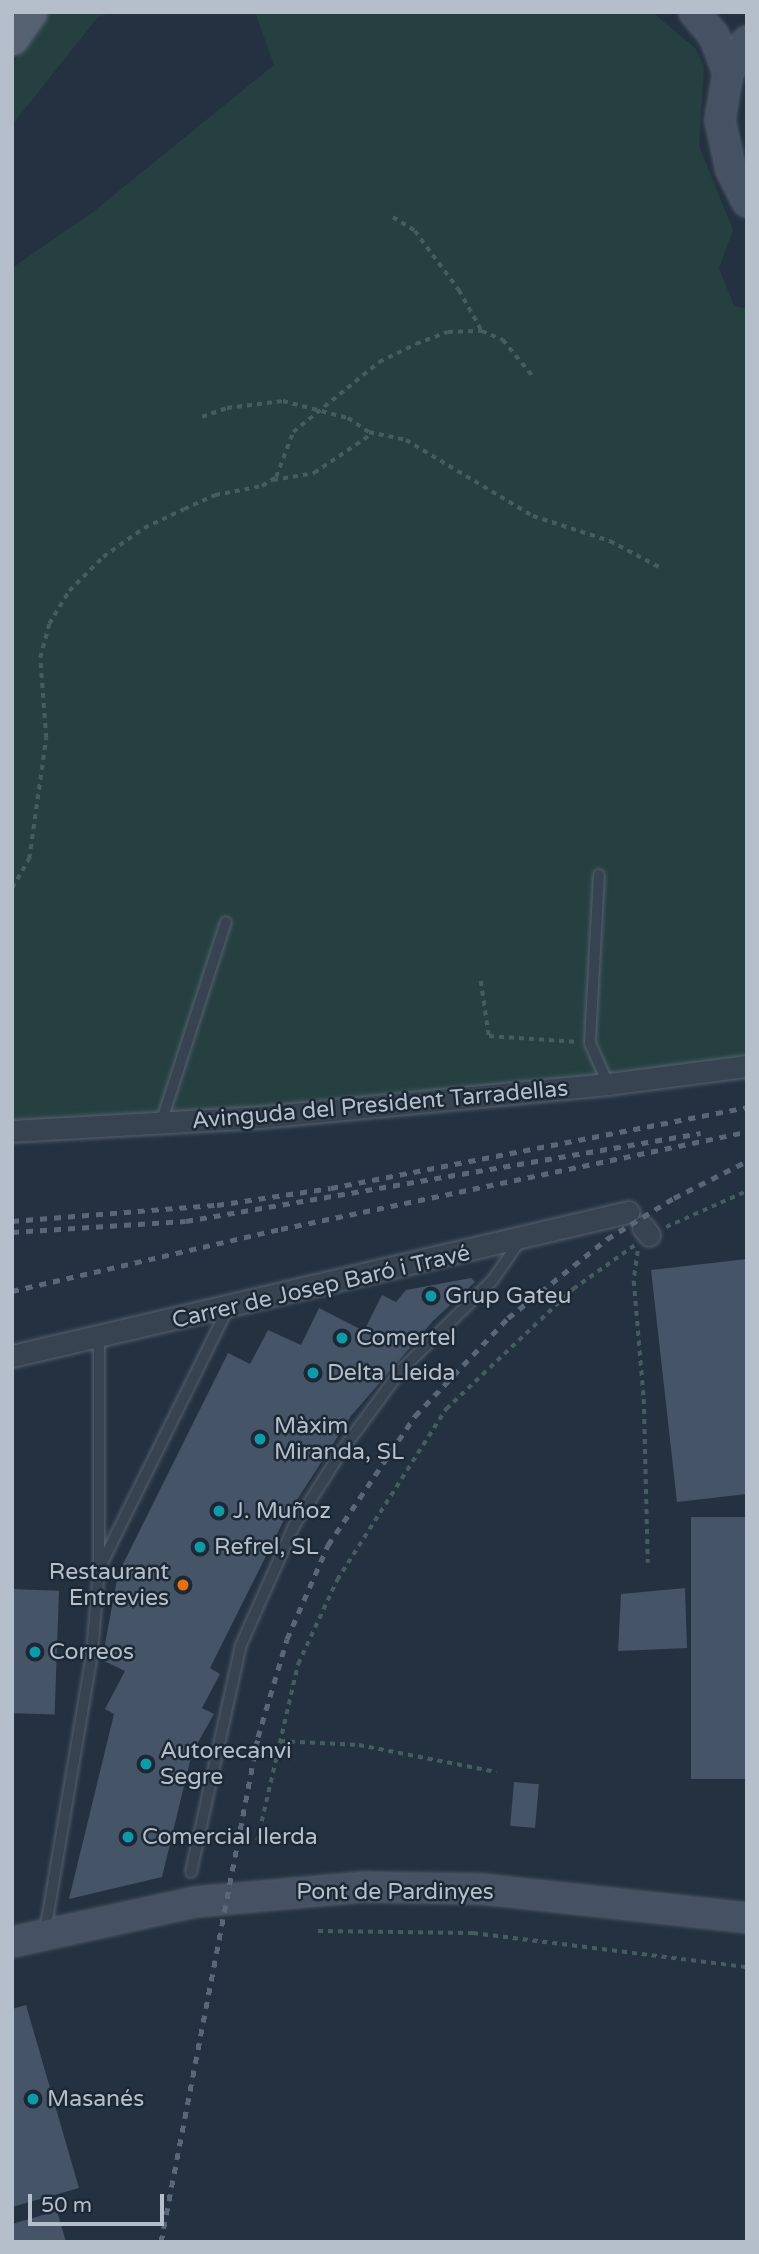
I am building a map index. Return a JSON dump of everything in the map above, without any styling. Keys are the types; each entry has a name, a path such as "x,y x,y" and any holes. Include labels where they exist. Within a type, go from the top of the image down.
{"main road":[{"path":"12,39 31,12"},
{"path":"694,12 714,36 728,73"},
{"path":"747,41 728,73 721,94 723,144 747,202"},
{"name":"Pont de Pardinyes","path":"12,1942 195,1902 364,1887 494,1890 747,1918"}],"street":[{"name":"Avinguda del President Tarradellas","path":"12,1131 160,1126 608,1084 747,1066"},
{"name":"Carrer de Josep Baró i Travé","path":"12,1356 521,1240 640,1225"}],"lane":[{"path":"599,876 590,1043 608,1084"},
{"path":"160,1126 226,922"},
{"path":"191,1872 241,1645 294,1526 343,1448 401,1370 492,1281 521,1240"},
{"path":"99,1570 228,1308"},
{"path":"46,1933 92,1653 99,1570 99,1338"}],"path":[{"path":"393,217 415,231 459,290 482,331"},
{"path":"272,480 293,432 315,412 379,362 447,332 482,331 503,340 535,379"},
{"path":"202,417 227,408 283,401 315,412 348,418 373,433 406,440 512,505 610,541 661,568"},
{"path":"12,888 29,859 46,738 40,658 49,624 69,590 103,556 144,528 215,495 262,486 272,480 314,473 373,433"},
{"path":"481,981 489,1036 590,1043"},
{"path":"640,1225 747,1191"},
{"path":"257,1841 298,1664 337,1580 446,1409 573,1289 639,1242 634,1281 644,1399 648,1563"},
{"path":"280,1741 359,1745 496,1772"},
{"path":"318,1931 473,1933 747,1967"}],"green space":[{"path":"50,12 113,12 98,17 12,125 12,65"},
{"path":"255,12 652,12 696,49 704,67 699,146 733,230 719,268 734,306 747,308 747,1055 685,1067 254,1110 12,1123 12,268 93,212 274,65"}],"building":[{"path":"747,1259 747,1494 677,1502 651,1270"},
{"path":"471,1278 475,1282 433,1321 351,1416 284,1520 210,1668 220,1674 202,1708 214,1714 192,1753 162,1877 69,1899 114,1714 105,1709 125,1671 102,1660 118,1574 228,1353 250,1364 268,1330 301,1345 319,1308 364,1331 382,1295 396,1302 406,1290"},
{"path":"691,1517 747,1517 747,1779 691,1779"},
{"path":"685,1588 687,1648 618,1651 621,1594"},
{"name":"Correos","path":"12,1589 59,1591 55,1715 12,1713"},
{"path":"514,1782 539,1784 535,1828 510,1826"},
{"name":"Masanés","path":"26,2005 79,2188 12,2207 12,2009"},
{"path":"57,2211 66,2242 12,2242 12,2224"}],"railway":[{"path":"12,1221 217,1205 331,1188 747,1107"},
{"path":"12,1291 281,1229 747,1132"},
{"path":"12,1232 186,1221 701,1133"},
{"path":"161,2242 258,1737 287,1639 328,1545 415,1416 508,1318 607,1239 674,1198 747,1161"}],"place":[{"name":"Grup Gateu","path":"431,1296"},
{"name":"Comertel","path":"342,1338"},
{"name":"Delta Lleida","path":"313,1373"},
{"name":"Màxim Miranda, SL","path":"260,1439"},
{"name":"J. Muñoz","path":"219,1511"},
{"name":"Refrel, SL","path":"200,1547"},
{"name":"Restaurant Entrevies","path":"183,1585"},
{"name":"Correos","path":"35,1652"},
{"name":"Autorecanvi Segre","path":"146,1764"},
{"name":"Comercial Ilerda","path":"128,1837"},
{"name":"Masanés","path":"33,2099"}]}
